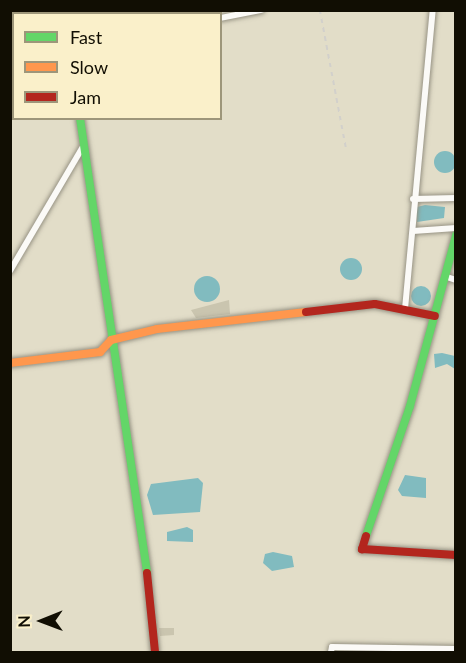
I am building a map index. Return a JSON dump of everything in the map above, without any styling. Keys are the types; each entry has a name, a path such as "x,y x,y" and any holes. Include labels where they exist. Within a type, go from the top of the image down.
{"street":[{"path":"222,18 261,10"},
{"path":"405,309 413,231 413,199 433,10"},
{"path":"80,120 111,340 143,534 155,652"},
{"path":"10,271 84,145"},
{"path":"413,199 456,198"},
{"path":"413,231 456,228"},
{"path":"456,235 451,278 435,316 362,549 456,555"},
{"path":"10,363 100,352 111,340 157,329 375,304 435,316"},
{"path":"331,652 332,647 456,649"}],"path":[{"path":"320,10 346,148"}],"water":[{"path":"441,151 449,151 456,158 456,166 449,173 441,173 434,166 434,158"},
{"path":"425,205 445,207 444,218 417,222 417,207"},
{"path":"351,258 359,261 362,269 359,277 351,280 343,277 340,269 343,261"},
{"path":"207,276 216,280 220,289 216,298 207,302 198,298 194,289 198,280"},
{"path":"421,286 428,289 431,296 428,303 421,306 414,303 411,296 414,289"},
{"path":"434,354 455,356 455,369 447,364 435,368"},
{"path":"405,475 426,478 426,498 402,496 398,490"},
{"path":"198,478 203,483 200,512 153,515 147,495 151,484"},
{"path":"187,527 193,530 193,542 167,541 167,532"},
{"path":"273,552 292,556 294,567 272,571 263,563 265,554"}],"building":[{"path":"229,300 230,314 196,318 191,310"},
{"path":"159,628 174,628 174,635 160,636"}],"traffic: fast":[{"path":"80,120 147,573"},
{"path":"366,536 410,406 456,235"}],"traffic: slow":[{"path":"10,363 100,352 111,340 157,329 306,312"}],"traffic: jam":[{"path":"306,312 375,304 435,316"},
{"path":"366,536 362,549 456,555"},
{"path":"147,573 155,652"}]}
